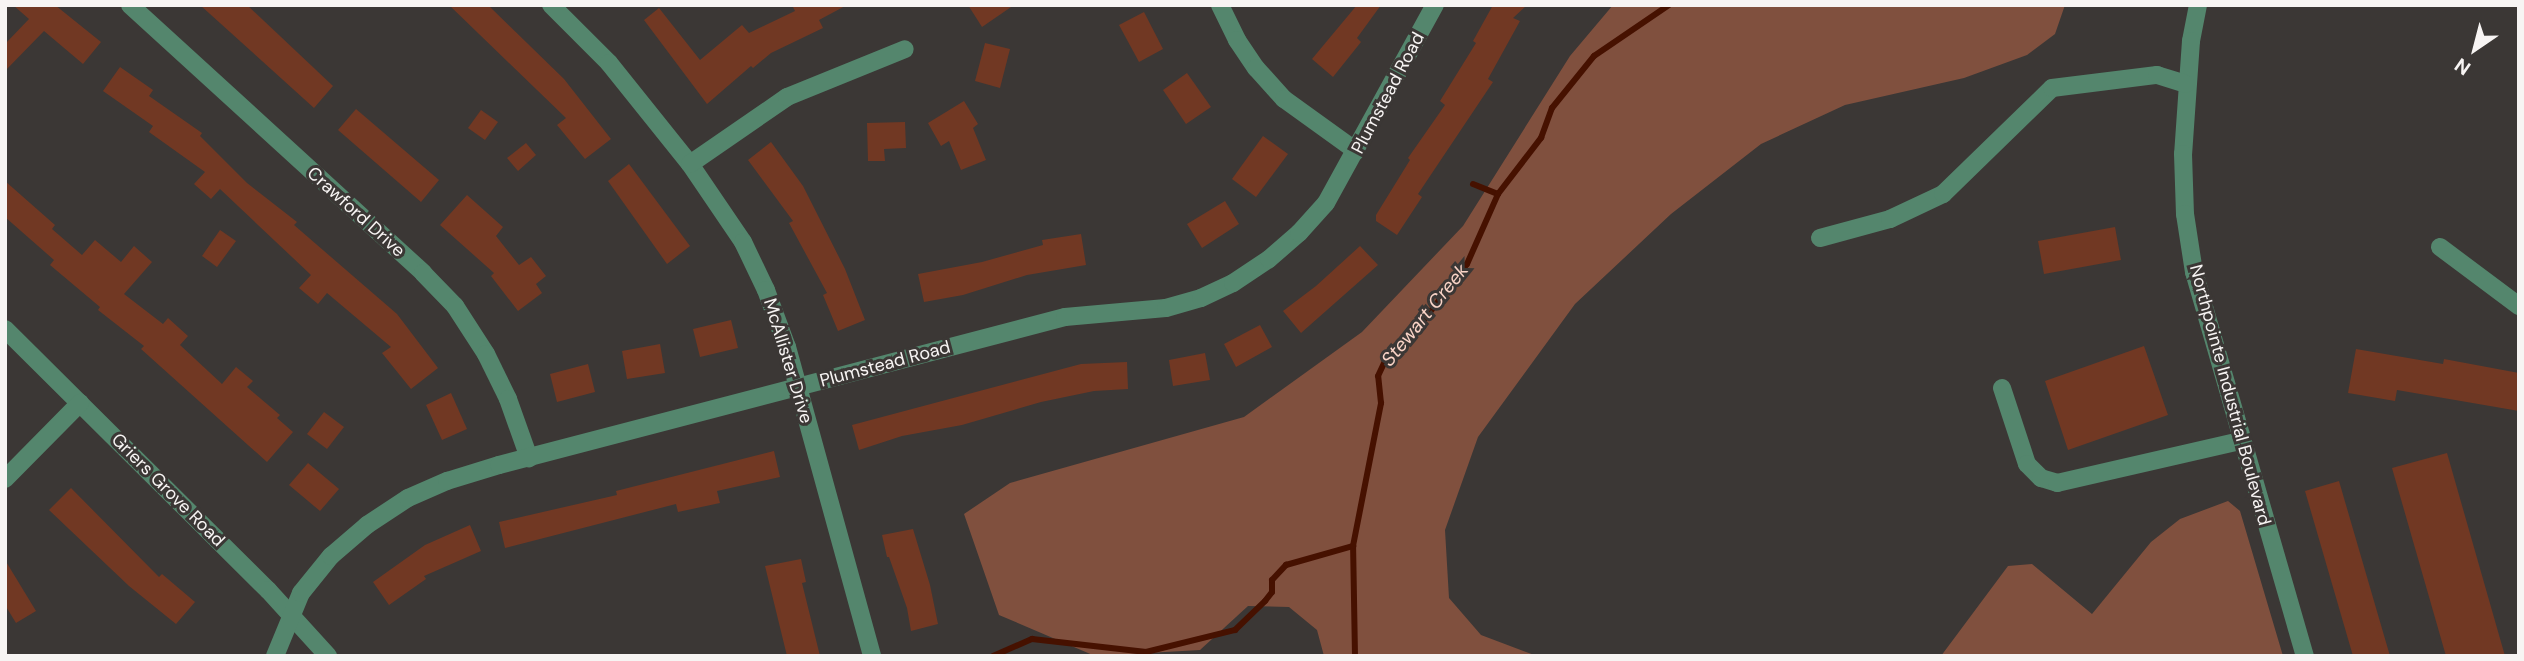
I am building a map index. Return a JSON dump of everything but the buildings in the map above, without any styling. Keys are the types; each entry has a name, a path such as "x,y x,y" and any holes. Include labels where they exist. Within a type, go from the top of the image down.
{"street":[{"name":"Crawford Drive","path":"130,5 423,273 455,306 486,354 508,399 528,458"},
{"name":"McAllister Drive","path":"551,5 608,63 690,164 743,242 761,278 787,347 872,656"},
{"path":"1220,5 1237,40 1256,68 1284,99 1356,151"},
{"name":"Plumstead Road","path":"275,656 291,615 320,567 368,525 408,498 438,485 528,458 1065,317 1104,311 1154,310 1200,298 1233,283 1269,260 1299,233 1337,186 1435,5"},
{"name":"Northpointe Industrial Boulevard","path":"2198,5 2186,84 2183,154 2185,214 2193,261 2305,656"},
{"path":"690,164 787,97 905,50"},
{"path":"1821,238 1890,219 1943,194 2052,88 2157,75 2186,84"},
{"path":"2440,247 2519,306"},
{"name":"Griers Grove Road","path":"5,328 291,615 328,656"},
{"path":"2002,388 2027,464 2041,478 2057,483 2242,441"},
{"path":"5,480 80,403"}],"shaded area":[{"path":"1613,5 2065,5 2055,34 2027,55 1964,78 1845,105 1761,144 1671,214 1575,304 1478,437 1445,530 1449,598 1481,635 1537,656 1324,656 1317,630 1289,607 1248,606 1200,650 1095,656 999,615 964,514 1010,483 1244,417 1362,332 1463,226 1570,56"},
{"path":"2228,501 2240,511 2283,656 1941,656 2008,566 2032,564 2092,614 2151,542 2180,519"}],"waterway":[{"name":"Stewart Creek","path":"1355,656 1353,546 1381,403 1378,376 1387,357 1420,325 1467,264 1498,194 1541,138 1552,108 1594,56 1669,5"},
{"path":"1473,184 1498,194"},
{"path":"993,656 1032,639 1146,652 1235,630 1265,601 1272,592 1272,580 1286,565 1353,546"}]}
